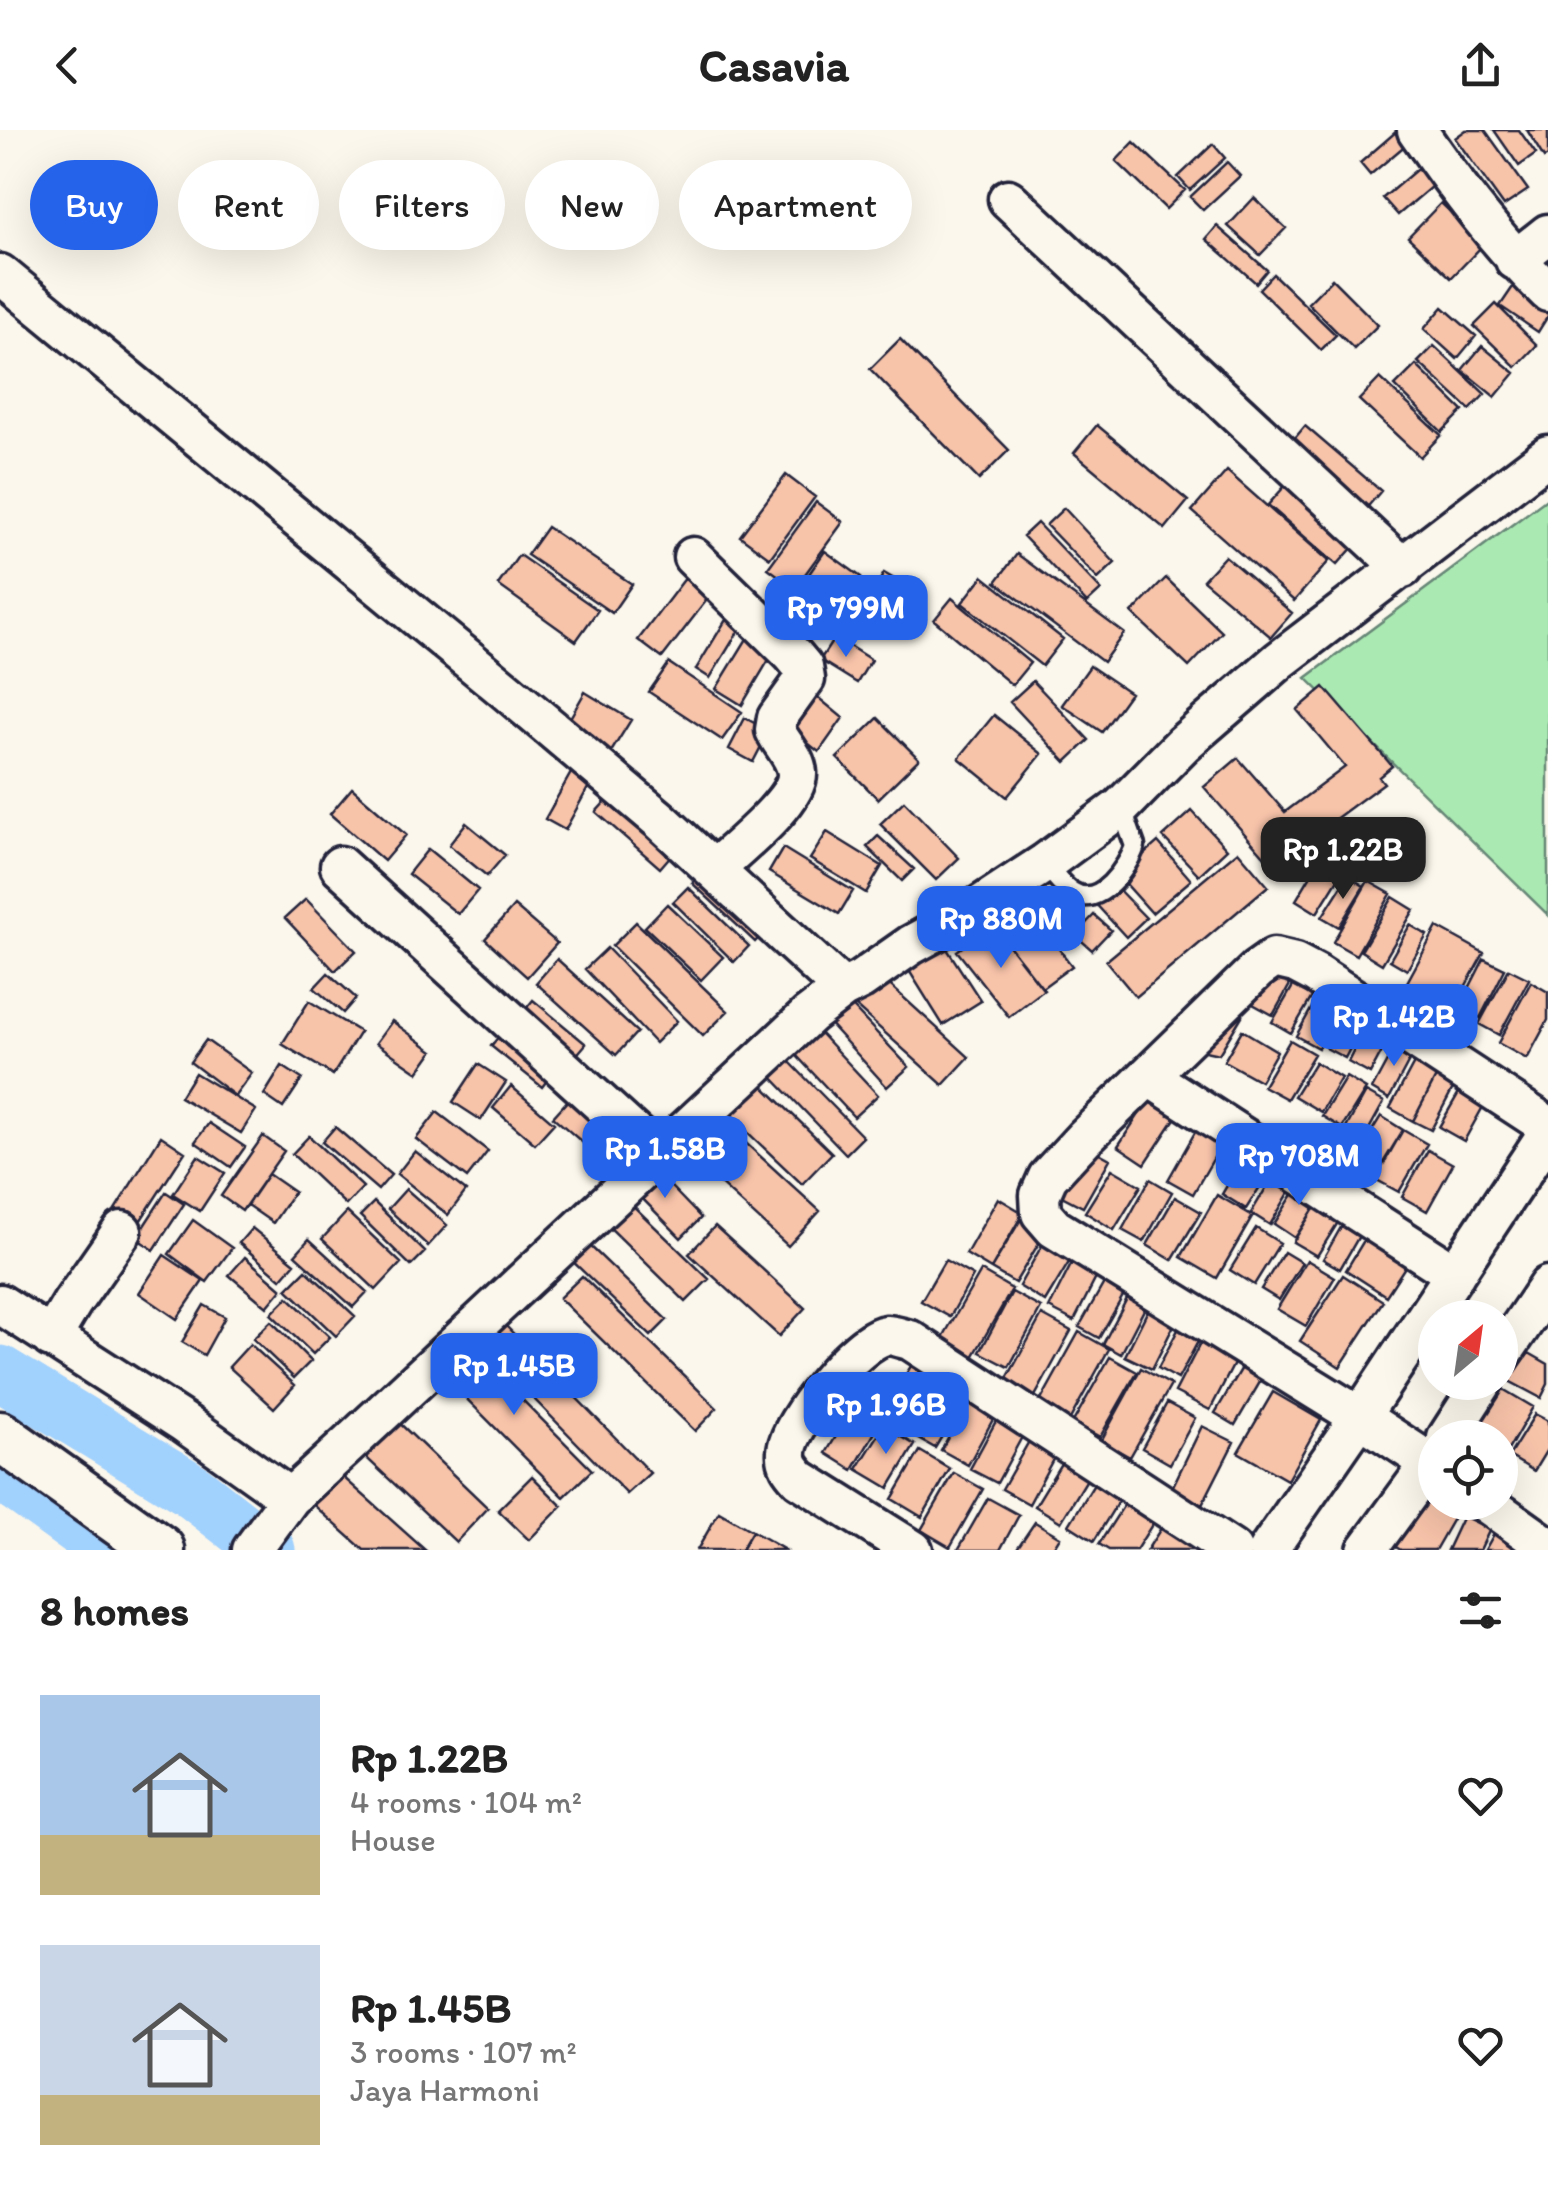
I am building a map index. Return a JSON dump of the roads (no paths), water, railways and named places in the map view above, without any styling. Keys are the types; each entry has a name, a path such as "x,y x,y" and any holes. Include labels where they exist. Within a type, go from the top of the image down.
{"street":[{"path":"1418,130 1479,216 1548,292"},
{"path":"1008,199 1402,568"},
{"path":"1515,260 1548,234"},
{"path":"0,274 503,688 715,869 842,989"},
{"path":"252,1550 282,1508 785,1036 842,989 969,913 1121,807 1183,744 1266,672 1548,455"},
{"path":"693,558 793,656 803,668 805,678 777,718 775,730 797,770 796,785 788,800 715,869"},
{"path":"340,866 658,1155"},
{"path":"1268,1550 1360,1417 1548,1130 1316,974 1274,958 1084,1138 1048,1178 1040,1194 1041,1213 1054,1228 1360,1417 1418,1446"},
{"path":"1148,1076 1454,1274"},
{"path":"60,1322 122,1232"},
{"path":"1535,1333 1548,1286"},
{"path":"0,1304 60,1322 282,1508"},
{"path":"913,1550 800,1478 788,1465 787,1448 794,1430 829,1382 864,1346 886,1335 910,1340 1232,1550"},
{"path":"0,1436 160,1550"},
{"path":"1367,1550 1418,1482"},
{"path":"1511,1520 1548,1547"}],"lane":[{"path":"1045,863 1074,894 1096,894 1107,887 1125,867 1135,846 1121,807"}],"waterway":[{"path":"0,1373 190,1489 268,1550"},
{"path":"0,1472 108,1550"}]}
